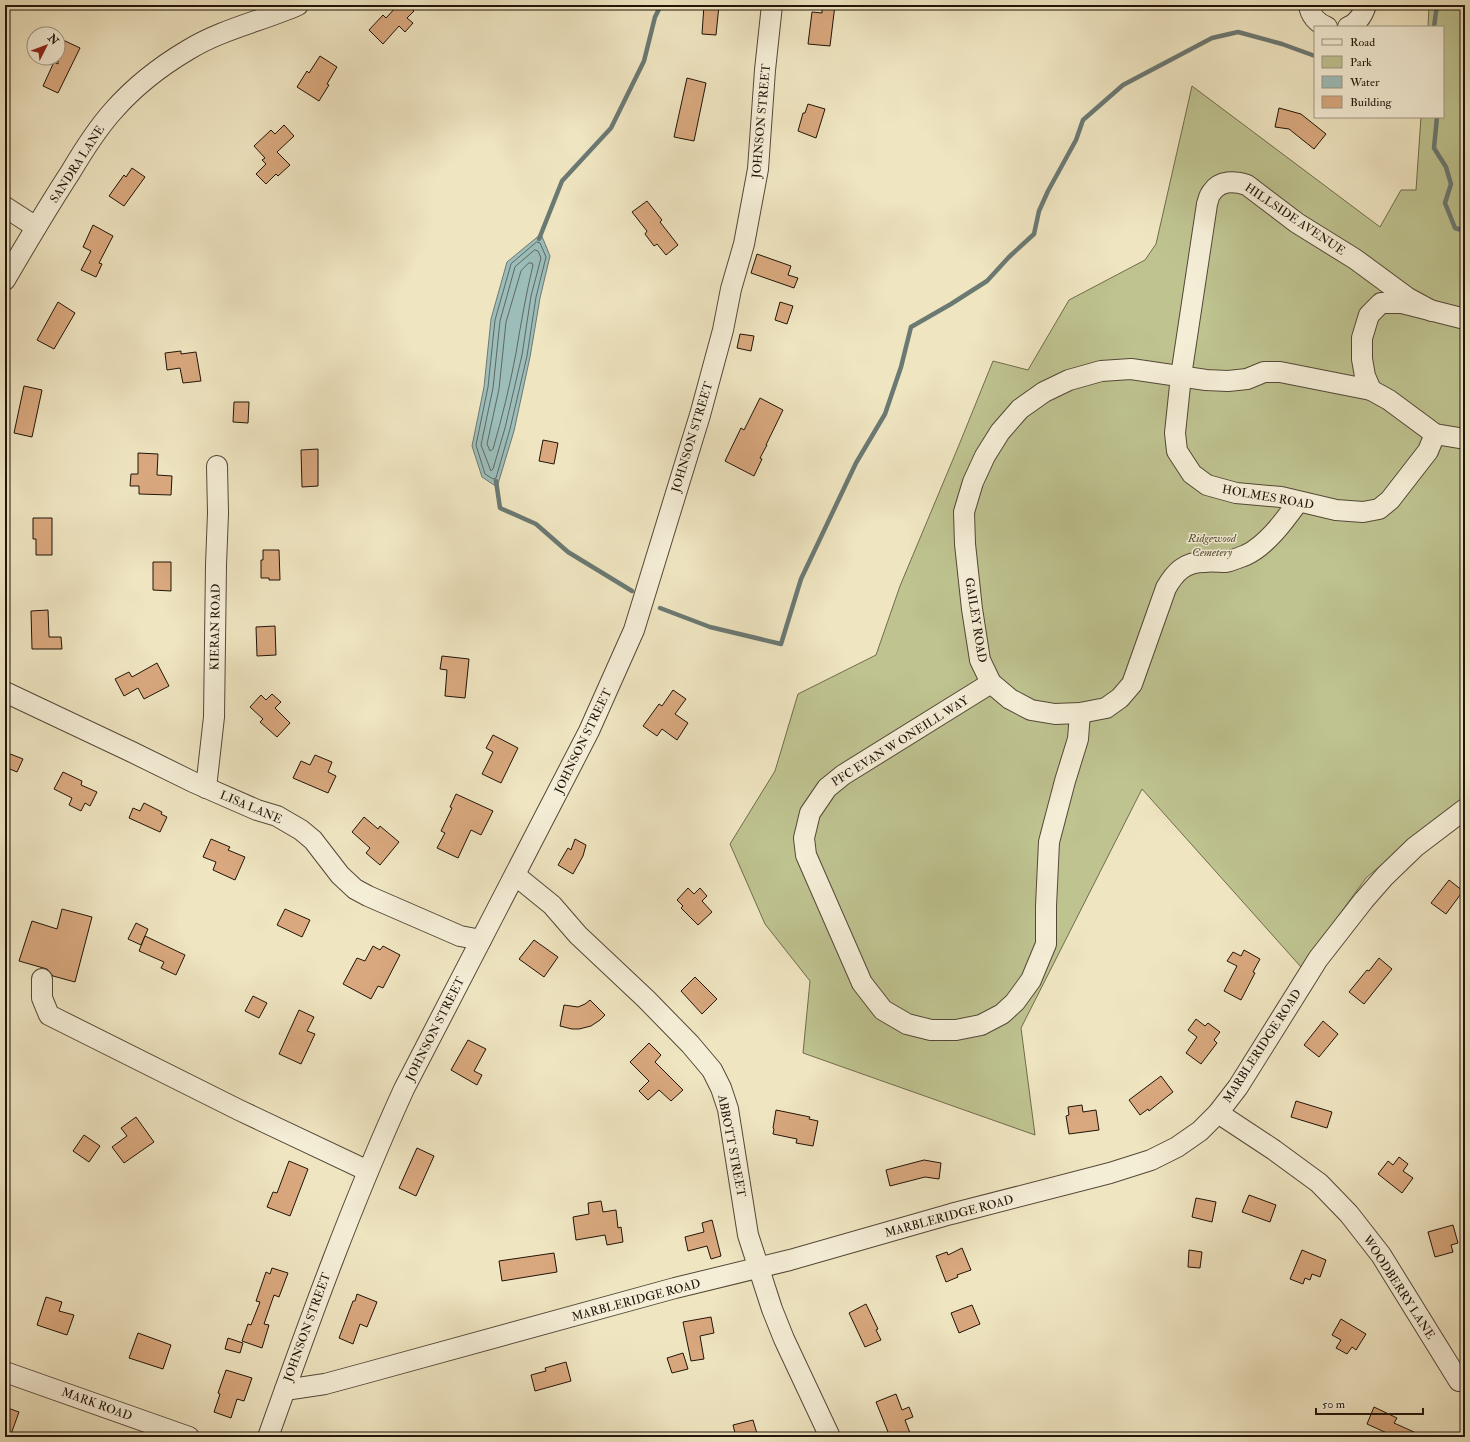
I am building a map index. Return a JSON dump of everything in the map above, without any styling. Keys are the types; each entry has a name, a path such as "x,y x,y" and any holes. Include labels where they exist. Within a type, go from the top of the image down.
{"street":[{"name":"SANDRA LANE","path":"5,280 95,132 114,110 146,80 189,49 240,26 298,5"},
{"name":"JOHNSON STREET","path":"268,1437 308,1322 368,1170 404,1089 516,875 589,730 634,630 700,415 723,330 731,289 744,244 758,169 765,70 772,5"},
{"path":"1309,5 1314,18 1324,26"},
{"path":"1349,26 1358,20 1364,12 1366,5"},
{"name":"HILLSIDE AVENUE","path":"1182,376 1207,204 1212,192 1223,183 1238,182 1247,185 1297,223 1355,259 1408,298 1432,311"},
{"path":"5,207 36,227"},
{"path":"1371,390 1365,376 1362,359 1362,338 1369,315 1381,303 1402,303 1465,319"},
{"name":"GAILEY ROAD","path":"1182,376 1131,369 1101,371 1069,380 1044,392 1020,409 1000,432 985,456 973,482 964,512 972,609 980,660 991,683 1010,699 1031,710 1055,714 1080,713 1106,708 1120,698 1132,684 1166,588 1172,577 1183,566 1202,562 1227,562 1247,554 1263,543 1284,522 1298,502"},
{"path":"1182,376 1228,381 1247,379 1264,372 1280,372 1371,390 1389,400 1435,434 1465,439"},
{"name":"HOLMES ROAD","path":"1182,376 1175,433 1177,451 1192,474 1207,485 1236,493 1281,497 1336,510 1363,512 1379,509 1390,500 1428,451 1435,434"},
{"name":"KIERAN ROAD","path":"206,788 214,718 218,513 217,466"},
{"name":"PFC EVAN W ONEILL WAY","path":"991,683 843,775 827,788 810,813 804,838 806,855 862,983 884,1010 907,1024 931,1030 956,1030 981,1025 1007,1010 1015,1002 1031,980 1046,944 1049,842 1078,739 1080,713"},
{"name":"LISA LANE","path":"5,692 206,788 257,810 277,816 301,830 313,840 340,875 355,889 460,936 481,940"},
{"name":"MARBLERIDGE ROAD","path":"285,1390 325,1384 675,1288 759,1268 951,1214 1110,1173 1151,1160 1183,1143 1200,1130 1218,1112 1238,1087 1318,959 1359,906 1384,876 1416,847 1465,809"},
{"name":"ABBOTT STREET","path":"516,875 552,906 578,934 646,999 690,1044 712,1070 722,1088 728,1109 748,1235 772,1309 784,1339 830,1437"},
{"path":"42,979 42,998 49,1015 240,1110 368,1170"},
{"name":"WOODBERRY LANE","path":"1218,1112 1319,1183 1349,1214 1381,1255 1459,1381"},
{"name":"MARK ROAD","path":"5,1372 189,1437"}],"green space":[{"name":"Ridgewood Cemetery","path":"1429,5 1465,5 1465,798 1429,824 1366,878 1301,967 1142,789 1021,1028 1035,1135 803,1053 810,981 765,924 730,844 775,771 798,694 876,655 900,586 993,361 1028,370 1069,300 1145,260 1156,244 1192,86 1380,227 1401,190 1416,190 1421,118 1444,118 1444,26 1428,26"}],"water":[{"path":"541,234 550,256 540,298 530,357 514,431 497,487 482,477 472,446 484,387 491,319 507,262"}],"building":[{"path":"398,5 407,5 414,11 407,18 413,23 405,32 399,26 383,44 369,30 383,15 386,18"},
{"path":"704,5 719,5 716,35 702,34"},
{"path":"822,5 835,5 830,46 808,44 812,12 822,13"},
{"path":"66,41 80,48 58,93 43,86 52,66 66,66"},
{"path":"320,56 337,67 327,84 329,85 319,101 297,87 307,71 309,73"},
{"path":"687,78 706,83 694,141 674,137"},
{"path":"808,104 825,109 816,138 798,131 803,113 805,113"},
{"path":"1279,108 1301,114 1326,134 1314,149 1289,129 1275,127"},
{"path":"284,125 294,136 277,152 290,165 278,176 276,174 266,184 256,174 266,164 262,160 265,158 254,146 271,130 275,134"},
{"path":"132,168 145,177 124,206 109,196 124,175 126,177"},
{"path":"647,201 662,220 660,222 678,245 666,255 657,244 654,246 645,234 647,231 632,212"},
{"path":"93,225 113,236 99,263 102,264 96,277 81,270 91,251 83,247"},
{"path":"757,254 791,266 788,275 798,278 794,288 751,273"},
{"path":"58,302 75,313 54,349 37,340"},
{"path":"780,302 793,306 787,324 775,320"},
{"path":"740,334 754,336 751,351 737,348"},
{"path":"181,351 181,354 196,352 201,381 183,383 180,368 167,370 165,353"},
{"path":"24,386 42,390 32,437 14,433"},
{"path":"760,398 783,410 760,458 762,459 754,476 725,461 741,428 744,430"},
{"path":"234,402 249,402 248,423 233,422"},
{"path":"543,440 558,443 554,464 539,461"},
{"path":"318,449 318,486 302,487 301,450"},
{"path":"138,453 158,454 157,475 172,476 171,495 139,494 139,486 130,486 131,474 138,474"},
{"path":"33,518 52,518 52,555 36,555 36,539 33,539"},
{"path":"263,550 279,550 280,580 261,578 261,560 263,560"},
{"path":"153,562 171,562 171,591 153,590"},
{"path":"48,610 49,637 61,637 62,649 32,649 31,611"},
{"path":"275,626 276,655 257,656 256,627"},
{"path":"442,656 469,659 465,698 445,696 447,670 440,669"},
{"path":"157,663 169,686 144,699 138,688 124,696 115,679 129,672 132,677"},
{"path":"673,690 686,699 675,714 688,723 677,740 662,729 657,736 643,726 659,704 662,706"},
{"path":"272,694 281,702 275,708 290,723 277,737 260,722 263,719 250,707 261,695 266,700"},
{"path":"493,735 518,748 501,783 482,774 493,752 486,748"},
{"path":"5,752 23,759 17,772 5,767"},
{"path":"315,755 332,762 328,772 336,776 328,793 293,778 301,761 310,765"},
{"path":"63,772 82,781 81,785 97,792 90,806 85,803 81,811 69,805 72,798 54,789"},
{"path":"456,794 493,811 481,835 471,830 458,858 437,848 445,833 441,831 452,808 450,807"},
{"path":"144,803 162,812 161,814 167,817 160,832 129,818 133,808 140,811"},
{"path":"364,817 378,829 380,826 399,842 380,865 366,853 370,848 352,832"},
{"path":"211,839 230,847 228,850 245,857 235,880 213,870 216,862 203,857"},
{"path":"575,839 586,845 583,856 573,874 558,865 568,848 571,850"},
{"path":"1449,880 1463,891 1446,914 1431,903"},
{"path":"688,888 694,894 700,888 707,896 702,901 712,912 698,925 681,908 683,906 677,900"},
{"path":"62,909 92,917 75,982 53,976 47,969 19,961 32,921 57,929"},
{"path":"285,909 310,920 302,937 277,925"},
{"path":"136,923 148,929 141,945 128,939"},
{"path":"145,936 185,955 176,975 161,968 164,962 139,951"},
{"path":"534,940 558,957 544,977 519,959"},
{"path":"373,946 380,950 383,946 400,955 383,988 378,986 371,999 343,984 357,958 365,961"},
{"path":"1244,950 1260,959 1253,972 1255,973 1241,1000 1224,991 1237,966 1227,961 1233,952 1241,956"},
{"path":"1379,958 1392,969 1364,1004 1349,992"},
{"path":"695,977 717,999 702,1014 681,991"},
{"path":"253,996 267,1003 259,1018 245,1011"},
{"path":"590,1000 605,1015 600,1020 591,1026 579,1029 560,1026 564,1005 578,1007"},
{"path":"299,1010 314,1017 307,1031 315,1034 301,1064 279,1054"},
{"path":"1196,1019 1205,1026 1208,1023 1220,1032 1214,1040 1217,1043 1201,1064 1186,1053 1197,1037 1188,1030"},
{"path":"1323,1021 1338,1034 1319,1057 1304,1045"},
{"path":"468,1040 486,1049 474,1071 482,1075 477,1085 451,1070"},
{"path":"649,1043 661,1055 655,1062 683,1090 671,1101 659,1090 648,1100 639,1091 649,1081 630,1062"},
{"path":"1161,1076 1173,1092 1149,1111 1148,1109 1140,1115 1129,1100"},
{"path":"1296,1101 1332,1112 1327,1128 1291,1117"},
{"path":"1082,1105 1083,1112 1096,1110 1099,1130 1069,1134 1066,1116 1069,1115 1068,1107"},
{"path":"776,1110 810,1117 809,1119 818,1121 813,1146 796,1143 797,1139 773,1134"},
{"path":"136,1117 154,1142 124,1163 112,1147 127,1136 121,1128"},
{"path":"84,1135 100,1146 89,1162 73,1151"},
{"path":"417,1148 434,1156 416,1196 399,1188"},
{"path":"1399,1157 1408,1164 1403,1171 1413,1178 1402,1193 1378,1174 1388,1161 1393,1165"},
{"path":"924,1160 941,1163 939,1179 925,1177 890,1186 886,1170"},
{"path":"289,1161 308,1169 290,1216 267,1207 273,1192 277,1193"},
{"path":"1249,1195 1276,1205 1270,1222 1242,1212"},
{"path":"1196,1198 1216,1202 1212,1222 1192,1217"},
{"path":"601,1201 603,1212 616,1210 618,1228 621,1227 623,1242 607,1245 605,1235 576,1240 573,1217 589,1214 588,1203"},
{"path":"712,1220 721,1256 711,1259 707,1246 688,1251 685,1237 704,1232 702,1223"},
{"path":"1453,1225 1458,1243 1451,1245 1453,1252 1435,1257 1428,1232"},
{"path":"962,1248 971,1270 957,1275 958,1277 946,1282 936,1256 947,1252 948,1255"},
{"path":"1189,1250 1202,1252 1200,1268 1188,1267"},
{"path":"1302,1250 1326,1260 1320,1277 1312,1274 1310,1280 1305,1278 1303,1284 1290,1279"},
{"path":"554,1253 557,1272 502,1281 499,1261"},
{"path":"272,1268 288,1273 279,1297 274,1295 264,1324 269,1325 262,1348 242,1341 248,1324 251,1325 260,1302 256,1301 266,1272 270,1274"},
{"path":"357,1294 377,1302 367,1327 360,1324 353,1344 339,1338"},
{"path":"46,1297 62,1302 59,1311 74,1315 67,1335 37,1325"},
{"path":"866,1304 878,1329 876,1330 881,1340 865,1347 849,1313"},
{"path":"972,1305 980,1324 959,1333 951,1313"},
{"path":"711,1317 714,1333 700,1336 704,1359 691,1361 683,1322"},
{"path":"1341,1319 1366,1334 1356,1350 1352,1347 1347,1354 1336,1348 1341,1340 1332,1335"},
{"path":"138,1333 171,1345 163,1369 129,1358"},
{"path":"228,1338 243,1343 240,1353 225,1349"},
{"path":"683,1353 688,1369 672,1373 667,1358"},
{"path":"566,1362 571,1381 535,1391 531,1375 546,1371 545,1368"},
{"path":"226,1370 252,1378 244,1401 237,1399 231,1418 214,1412 220,1394 218,1393"},
{"path":"896,1394 902,1410 909,1407 913,1417 905,1420 910,1433 900,1437 890,1437 876,1402"},
{"path":"5,1407 19,1412 10,1437 5,1437"},
{"path":"1374,1407 1397,1418 1394,1423 1425,1437 1388,1437 1389,1434 1367,1424"},
{"path":"753,1420 758,1437 736,1437 733,1425"}],"waterway":[{"path":"539,239 562,181 611,128 644,61 655,17 661,5"},
{"path":"1434,26 1437,5"},
{"path":"660,608 710,627 781,644 801,579 856,463 885,414 901,367 911,327 987,281 1009,257 1034,234 1039,211 1048,191 1076,140 1083,120 1123,85 1212,38 1238,32 1282,44 1314,56"},
{"path":"1437,118 1434,148 1446,167 1451,184 1445,203 1455,228 1465,231"},
{"path":"496,481 500,508 536,524 568,552 632,591"}]}
